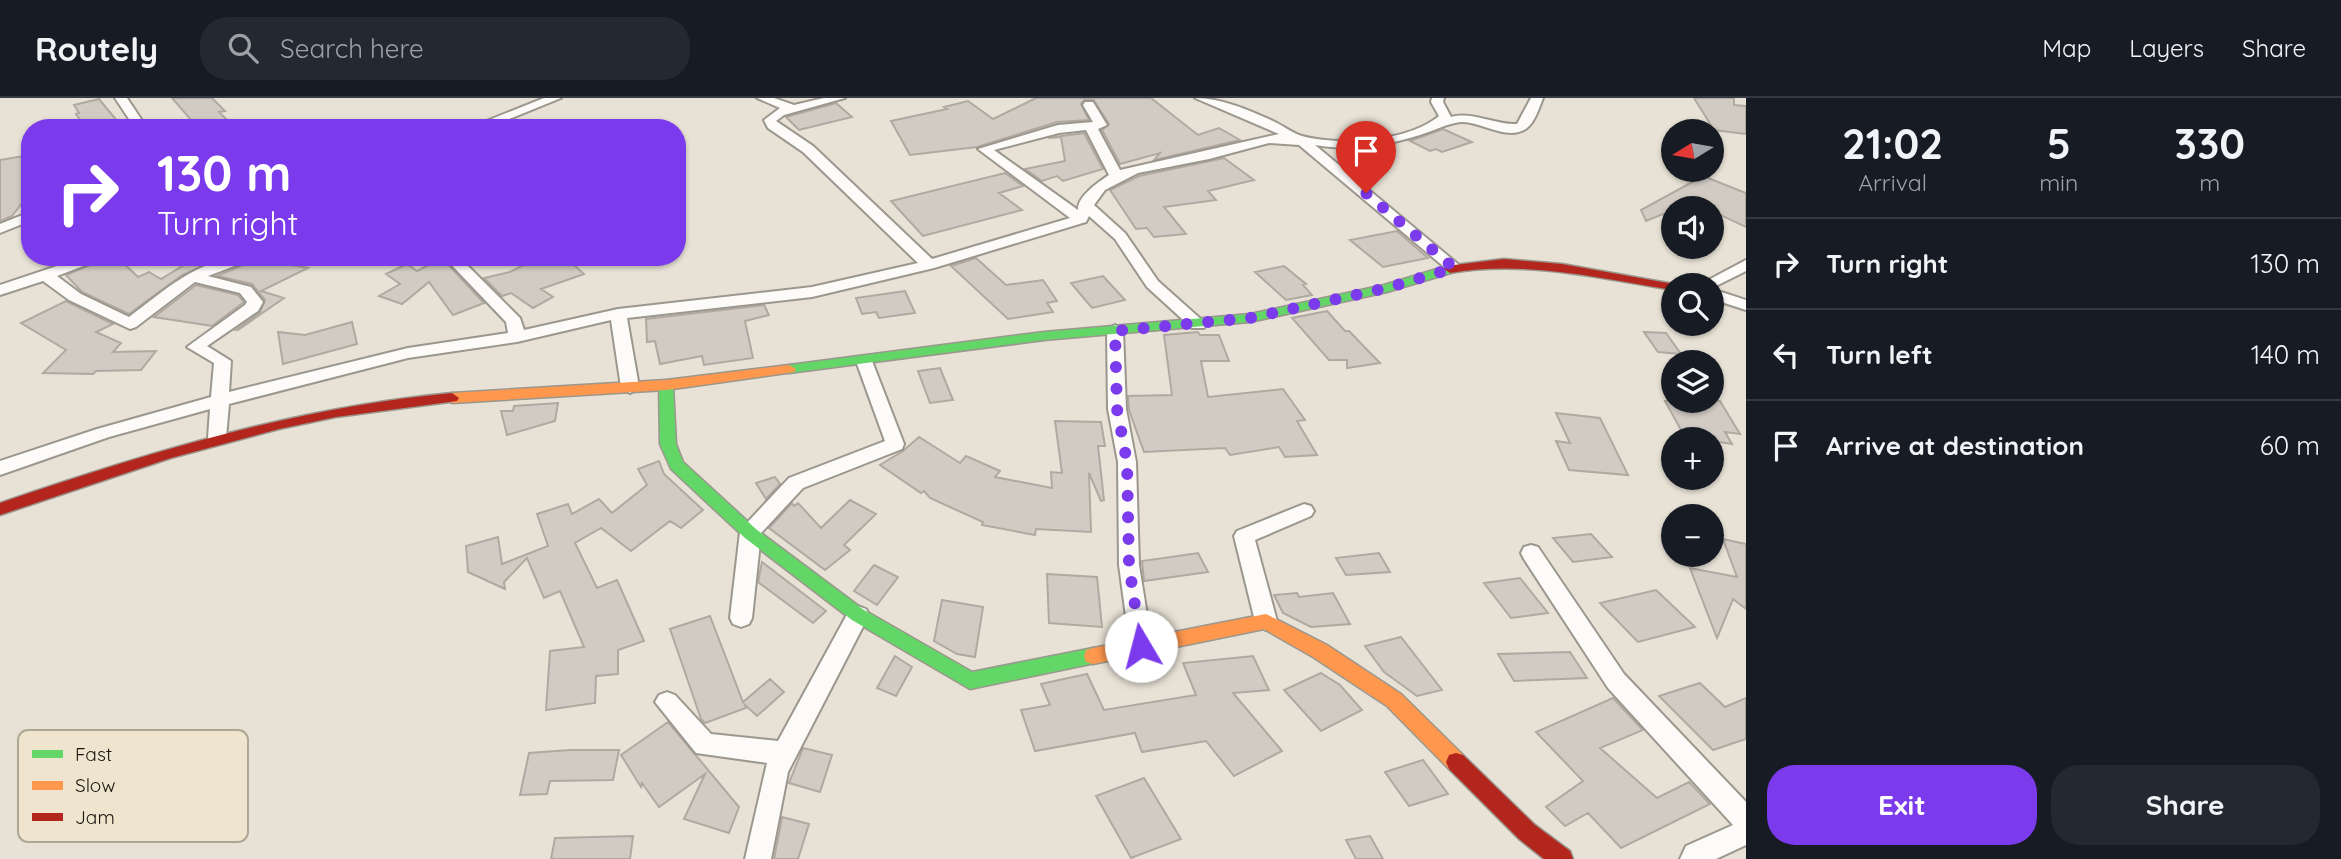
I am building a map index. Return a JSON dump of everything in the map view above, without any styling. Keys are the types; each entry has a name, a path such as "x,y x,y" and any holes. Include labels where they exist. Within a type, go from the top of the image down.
{"street":[{"path":"121,98 135,119"},
{"path":"499,119 555,98"},
{"path":"764,98 793,109"},
{"path":"839,98 793,109 770,120 772,125 808,149 929,265"},
{"path":"1201,98 1268,122 1303,142 1454,268"},
{"path":"1438,98 1437,102 1445,117 1438,125"},
{"path":"0,468 103,433 220,400 408,353 517,337 618,314 812,292 929,265 1083,212 1099,188 1116,176 1135,168 1187,160 1274,138 1303,142 1372,144 1461,118 1506,128 1521,127 1530,116 1537,98"},
{"path":"1089,105 1101,125 1058,129 984,149 1120,236 1152,284 1198,325"},
{"path":"1091,127 1116,176"},
{"path":"0,229 21,220"},
{"path":"0,509 135,462 217,438 363,407 439,399 666,385 1044,336 1198,325 1250,318 1387,288 1454,268 1486,264 1541,266 1661,284"},
{"path":"1724,276 1746,265"},
{"path":"0,290 72,266"},
{"path":"45,275 75,297 130,324 192,277 220,266"},
{"path":"460,266 514,321 517,337"},
{"path":"192,277 245,290 255,302 252,308 195,347 223,361 217,438"},
{"path":"1724,298 1746,305"},
{"path":"618,314 630,387"},
{"path":"1115,331 1117,409 1127,462 1129,565 1141,646"},
{"path":"741,618 750,533 796,483 895,444 864,361"},
{"path":"666,385 668,444 676,465 750,533 858,615 970,681 1266,621 1320,651 1394,701 1527,832 1562,859"},
{"path":"1266,621 1244,536 1304,510"},
{"path":"1531,553 1616,681 1746,820"},
{"path":"758,859 776,769 858,615"},
{"path":"667,702 705,745 784,753"},
{"path":"1693,859 1695,855 1746,832"}],"building":[{"path":"172,98 212,98 225,111 219,112 226,119 190,119"},
{"path":"1036,98 1151,98 1198,135 1219,128 1240,140 1154,160 1160,153 1120,164 1102,130 1109,124 1093,99 1085,99 1081,104 1089,120 1057,122 977,147 910,155 891,121 947,109 944,107 968,101 993,119"},
{"path":"1694,98 1734,98 1734,105 1746,106 1746,134 1724,131 1724,119 1707,119"},
{"path":"99,99 116,119 80,119 74,105"},
{"path":"836,103 852,117 799,130 786,117"},
{"path":"1443,129 1472,142 1442,152 1436,149 1430,151 1410,141"},
{"path":"1084,133 1103,169 1063,181 1057,176 1042,181 1025,169 1065,161 1061,137 1048,138"},
{"path":"21,156 21,204 12,216 0,221 0,160"},
{"path":"1224,158 1254,180 1208,191 1216,200 1164,207 1186,234 1154,237 1147,228 1136,229 1110,190 1139,176"},
{"path":"1005,173 1023,186 999,193 1022,210 923,236 891,201"},
{"path":"1692,182 1718,182 1746,193 1746,227 1724,217 1724,196 1667,196"},
{"path":"1661,199 1661,215 1646,221 1641,210"},
{"path":"1397,231 1428,258 1383,267 1350,240"},
{"path":"976,258 1006,285 1043,280 1057,301 1047,303 1053,312 1008,319 951,266"},
{"path":"88,266 126,266 138,277 149,272 161,279 182,266 203,266 182,275 129,314 82,292 66,275"},
{"path":"241,266 308,268 261,291 284,298 238,330 260,312 265,300 252,284 217,276"},
{"path":"403,266 410,266 417,271 427,266 449,266 484,303 453,315 429,282 402,304 379,296 400,284 386,274"},
{"path":"522,266 575,266 584,274 541,289 553,297 533,308 511,293 502,296 484,278 510,272"},
{"path":"1284,266 1306,284 1303,285 1312,295 1286,300 1255,272"},
{"path":"1103,276 1125,300 1092,308 1071,283"},
{"path":"196,285 238,295 244,302 212,326 154,317"},
{"path":"905,291 915,313 879,318 876,312 862,314 856,298"},
{"path":"66,301 113,324 96,332 121,343 113,352 156,351 141,370 96,371 93,374 43,373 66,350 21,323"},
{"path":"764,305 769,315 745,321 753,358 704,365 702,356 660,364 655,341 647,342 646,319"},
{"path":"1327,311 1380,363 1347,368 1347,360 1329,360 1292,318"},
{"path":"352,322 357,344 283,364 278,332 305,335"},
{"path":"1198,332 1200,335 1219,335 1229,361 1201,361 1208,397 1283,389 1305,420 1297,421 1317,455 1285,457 1279,447 1230,455 1225,448 1144,452 1129,410 1128,396 1172,395 1164,335"},
{"path":"1644,332 1668,336 1678,350 1658,352"},
{"path":"940,368 953,400 930,403 918,371"},
{"path":"558,403 555,421 507,435 501,411 513,411 514,406"},
{"path":"1724,408 1740,434 1725,432 1732,444 1724,443 1724,427 1679,427 1672,413 1724,413"},
{"path":"1556,413 1600,418 1628,475 1569,470 1556,441 1570,443"},
{"path":"1055,421 1101,422 1105,446 1098,446 1104,500 1101,501 1089,473 1091,532 1036,529 1035,535 982,525 983,522 930,498 924,491 921,493 880,465 919,437 960,463 966,456 1000,471 995,477 1052,488 1051,472 1062,473"},
{"path":"659,461 664,474 703,510 681,528 670,521 631,551 601,528 575,543 597,588 617,580 644,641 618,650 618,674 596,676 595,703 546,710 550,651 584,647 560,591 544,598 527,558 504,582 505,589 468,572 466,546 498,537 502,564 548,546 537,514 568,504 572,514 599,499 612,513 647,485 638,469"},
{"path":"775,477 780,484 766,499 756,483"},
{"path":"850,500 876,514 844,545 850,550 825,570 769,528 792,503 794,506 798,503 821,528"},
{"path":"1591,534 1612,557 1573,562 1553,538"},
{"path":"1724,539 1746,544 1746,609 1733,599 1717,638 1690,568 1737,577"},
{"path":"1198,553 1208,572 1144,581 1142,561"},
{"path":"1379,553 1390,572 1346,575 1336,558"},
{"path":"762,562 826,611 813,623 758,582"},
{"path":"874,565 898,577 877,605 854,591"},
{"path":"1047,574 1097,577 1102,627 1049,623"},
{"path":"1520,578 1548,613 1511,618 1484,583"},
{"path":"1656,590 1695,627 1638,642 1600,603"},
{"path":"1297,593 1299,597 1333,593 1350,624 1311,627 1283,613 1274,595"},
{"path":"942,600 983,607 975,657 957,654 934,641"},
{"path":"710,616 743,702 770,679 784,692 757,716 745,705 746,708 705,723 701,719 670,629"},
{"path":"1401,637 1442,690 1417,696 1384,672 1365,646"},
{"path":"1570,652 1587,678 1514,681 1498,654"},
{"path":"895,656 912,667 896,696 877,688"},
{"path":"1253,656 1269,690 1233,693 1282,751 1234,776 1206,741 1142,752 1135,733 1035,751 1021,710 1050,705 1041,684 1087,674 1104,710 1196,695 1183,663"},
{"path":"1321,673 1340,685 1362,710 1321,731 1284,690"},
{"path":"1700,683 1725,707 1746,698 1746,739 1713,750 1659,696"},
{"path":"1613,698 1643,730 1600,748 1657,798 1689,782 1710,804 1621,848 1588,813 1565,826 1546,807 1583,781 1536,732"},
{"path":"668,722 739,807 729,833 684,819 705,774 659,807 642,783 641,787 621,755"},
{"path":"803,748 832,755 820,792 789,783"},
{"path":"619,750 613,780 550,781 547,794 520,795 529,753"},
{"path":"1423,760 1448,794 1409,806 1385,772"},
{"path":"1144,778 1181,839 1131,858 1096,796"},
{"path":"782,817 809,824 798,859 774,859"},
{"path":"633,836 630,859 551,859 555,838"},
{"path":"1370,836 1383,859 1356,859 1346,840"}],"traffic: fast":[{"path":"789,369 1044,336 1250,318 1387,288 1450,269"},
{"path":"666,385 668,444 676,465 751,534 858,615 970,681 1093,656"}],"traffic: slow":[{"path":"452,398 666,385 789,369"},
{"path":"1093,656 1266,621 1320,651 1394,700 1456,762"}],"traffic: jam":[{"path":"1450,269 1476,264 1533,264 1661,284"},
{"path":"0,509 166,454 279,424 336,412 452,398"},
{"path":"1456,762 1527,832 1562,859"}],"route":[{"path":"1141,646 1129,565 1127,462 1117,409 1115,331 1250,318 1387,288 1454,268 1366,193"}]}
